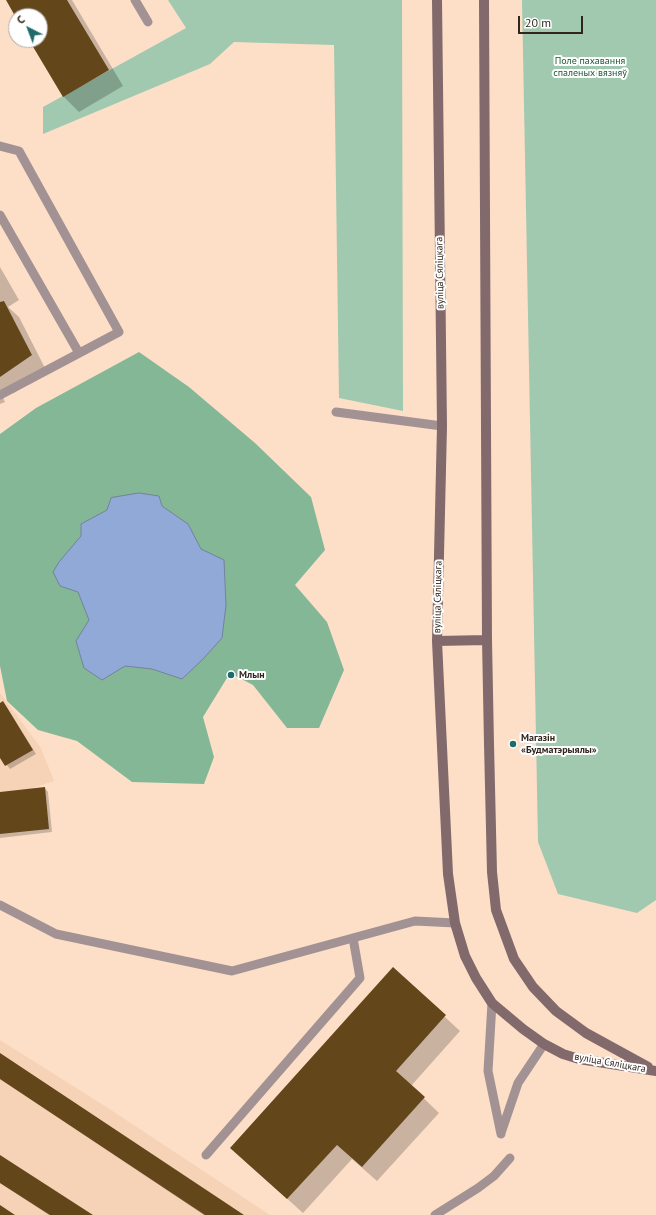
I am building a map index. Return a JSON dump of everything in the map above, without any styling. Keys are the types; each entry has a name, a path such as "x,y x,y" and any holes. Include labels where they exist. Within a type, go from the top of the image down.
{"main road":[{"name":"вуліца Сяліцкага","path":"436,0 442,426 437,641 448,874 455,923 465,956 476,978 492,1003 523,1029 544,1044 563,1054 579,1059 655,1071"},
{"name":"вуліца Сяліцкага","path":"484,0 487,640 492,872 496,910 514,959 533,987 556,1011 586,1033 655,1071"},
{"path":"437,641 487,640"}],"lane":[{"path":"135,0 148,22"},
{"path":"0,146 19,151 119,332 0,395"},
{"path":"0,215 79,354"},
{"path":"336,412 442,426"},
{"path":"0,905 56,934 232,971 416,921 455,923"},
{"path":"206,1155 360,978 353,938"},
{"path":"492,1003 488,1071 501,1134 518,1083 544,1044"},
{"path":"435,1215 494,1176 510,1158"}],"shaded area":[{"path":"0,693 41,748 54,781 0,799"},
{"path":"0,1040 105,1106 270,1215 0,1215"}],"green space":[{"path":"168,0 402,0 403,411 339,398 334,45 234,42 210,64 43,134 43,107 186,28"},
{"name":"Поле пахавання спаленых вязняў","path":"522,0 656,0 656,900 637,913 558,894 538,842"},
{"path":"139,352 189,387 255,443 311,497 325,550 295,585 327,622 344,670 319,728 287,728 253,685 230,673 203,717 214,757 204,784 132,782 77,741 38,730 7,701 0,666 0,434 36,408"}],"water":[{"path":"139,493 159,496 162,506 188,524 201,549 224,560 226,605 222,638 182,679 152,669 125,666 102,680 84,668 76,641 89,620 78,592 60,586 53,572 59,562 81,536 81,524 107,510 111,498"}],"building":[{"path":"6,0 67,0 109,70 63,97 34,48 48,48 48,8 10,8"},
{"path":"4,301 32,355 0,377 0,302"},
{"path":"3,701 33,750 5,766 0,758 0,703"},
{"path":"45,787 49,829 0,834 0,792"},
{"path":"393,967 446,1015 396,1071 425,1097 362,1167 337,1145 287,1199 230,1148"},
{"path":"0,1053 244,1215 205,1215 0,1079"},
{"path":"0,1155 93,1215 50,1215 0,1183"},
{"path":"0,1205 15,1215 0,1215"}],"place":[{"name":"Млын","path":"231,675"},
{"name":"Магазін «Будматэрыялы»","path":"513,744"}]}
